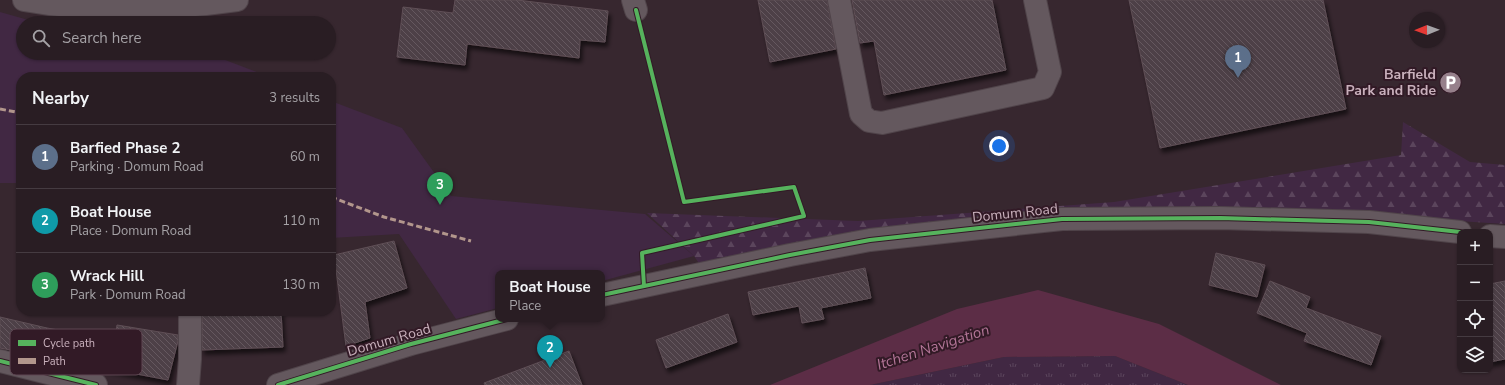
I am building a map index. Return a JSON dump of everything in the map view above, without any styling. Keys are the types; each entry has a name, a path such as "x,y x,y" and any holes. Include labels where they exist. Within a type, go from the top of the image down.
{"street":[{"path":"24,0 55,6 106,8 155,8 237,0"},
{"path":"839,0 861,114 869,121 882,123 1043,88 1050,72 1035,0"},
{"name":"Domum Road","path":"605,294 790,255 870,240 1062,219 1220,218 1369,222 1457,232"},
{"path":"1493,236 1505,237"},
{"path":"188,385 190,359 190,316"},
{"name":"Domum Road","path":"278,385 411,344 495,322"},
{"path":"0,361 10,364"},
{"path":"56,375 96,385"}],"green space":[{"path":"0,12 16,17 16,60 225,60 257,72 16,72 16,183 0,183"},
{"path":"336,103 402,128 451,196 645,214 694,256 605,280 605,270 495,270 495,309 456,319 399,234 336,238"},
{"path":"1403,122 1470,162 1505,165 1505,224 1365,215 1063,210 705,272 694,256 647,213 858,221 1114,202 1401,155"},
{"path":"1115,356 1188,385 870,385 1004,357"}],"water":[{"name":"Itchen Navigation","path":"1038,290 1159,324 1281,385 1188,385 1115,356 1004,357 870,385 770,385 957,309"}],"building":[{"path":"455,0 517,0 608,11 605,42 580,40 579,58 467,44 465,65 397,57 403,7 453,13"},
{"path":"758,0 827,0 836,49 770,62"},
{"path":"852,0 992,0 1006,70 884,95 874,41 860,43"},
{"path":"1129,0 1323,0 1346,109 1160,148"},
{"path":"394,241 407,288 365,302 370,338 346,346 336,270 336,255"},
{"path":"1216,253 1265,265 1257,297 1209,285"},
{"path":"865,268 871,298 821,308 824,319 802,323 799,306 753,315 748,292"},
{"path":"1270,281 1310,297 1306,308 1381,336 1371,365 1304,341 1307,333 1257,313"},
{"path":"1505,281 1505,359 1493,361 1493,301 1493,283"},
{"path":"728,314 737,342 666,368 656,340"},
{"path":"202,316 281,316 283,347 202,350"},
{"path":"0,317 53,329 10,329 10,350 0,348"},
{"path":"117,325 141,329 116,329"},
{"path":"142,329 178,335 178,341 168,380 142,375"},
{"path":"569,351 582,385 485,385 484,383"}],"marked path":[{"path":"0,109 16,112"},
{"path":"336,199 384,217 471,241"}],"cycle path":[{"path":"636,10 684,202 794,187 804,216 642,253 644,286"},
{"path":"605,294 790,255 870,240 1062,219 1220,218 1369,222 1457,232"},
{"path":"278,385 411,344 495,322"},
{"path":"0,361 10,364"},
{"path":"56,375 96,385"}],"place":[{"name":"Barfied Phase 2","path":"1238,78"},
{"name":"Barfield Park and Ride","path":"1451,82"},
{"name":"Wrack Hill","path":"440,205"},
{"name":"Boat House","path":"550,368"}]}
